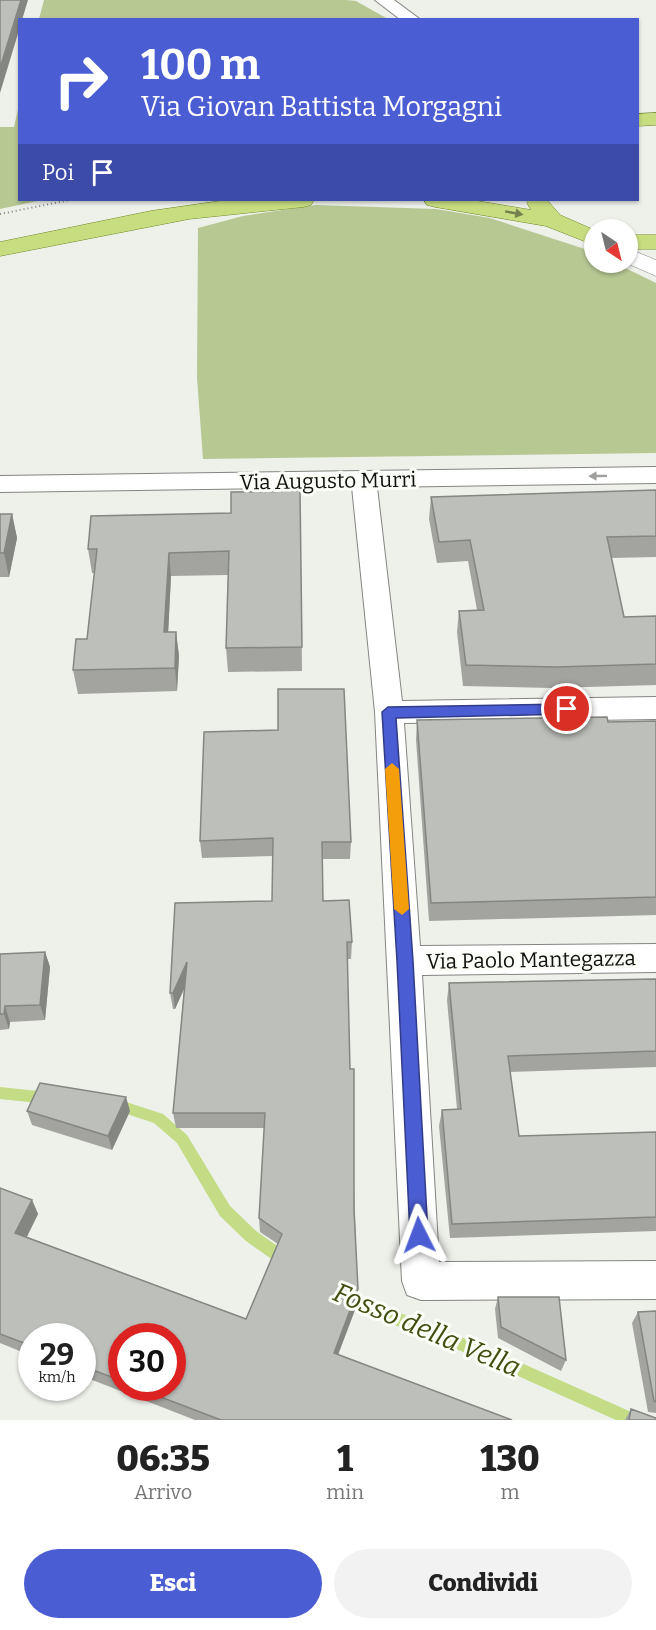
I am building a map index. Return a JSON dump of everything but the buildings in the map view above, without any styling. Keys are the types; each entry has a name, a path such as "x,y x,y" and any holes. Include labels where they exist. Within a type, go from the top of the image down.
{"main road":[{"path":"639,120 656,119"},
{"path":"0,235 169,201"},
{"path":"0,249 137,220 245,202 274,201"},
{"path":"441,201 552,220 584,234"},
{"path":"536,201 552,220"},
{"path":"638,242 656,242"}],"street":[{"path":"383,0 409,18"},
{"path":"638,260 656,269"},
{"name":"Via Augusto Murri","path":"0,484 364,481 656,475"},
{"path":"364,481 388,712 405,961 421,1281 656,1280"},
{"path":"388,712 656,708"},
{"name":"Via Paolo Mantegazza","path":"405,961 656,958"}],"path":[{"path":"0,214 65,201"}],"green space":[{"path":"44,0 346,0 356,1 386,18 39,18"},
{"path":"18,109 18,201 37,201 0,209 0,127 14,127"},
{"path":"316,205 436,209 490,218 584,249 584,273 636,273 656,283 656,453 203,459 197,378 198,228 243,216"}],"waterway":[{"name":"Fosso della Vella","path":"0,1093 48,1098"},
{"name":"Fosso della Vella","path":"117,1105 158,1118 182,1139 225,1211 251,1236 285,1260"},
{"name":"Fosso della Vella","path":"346,1299 474,1349 633,1420"}],"slow traffic":[{"path":"392,769 402,909"}],"route":[{"path":"419,1235 405,961 388,712 567,709"}]}
